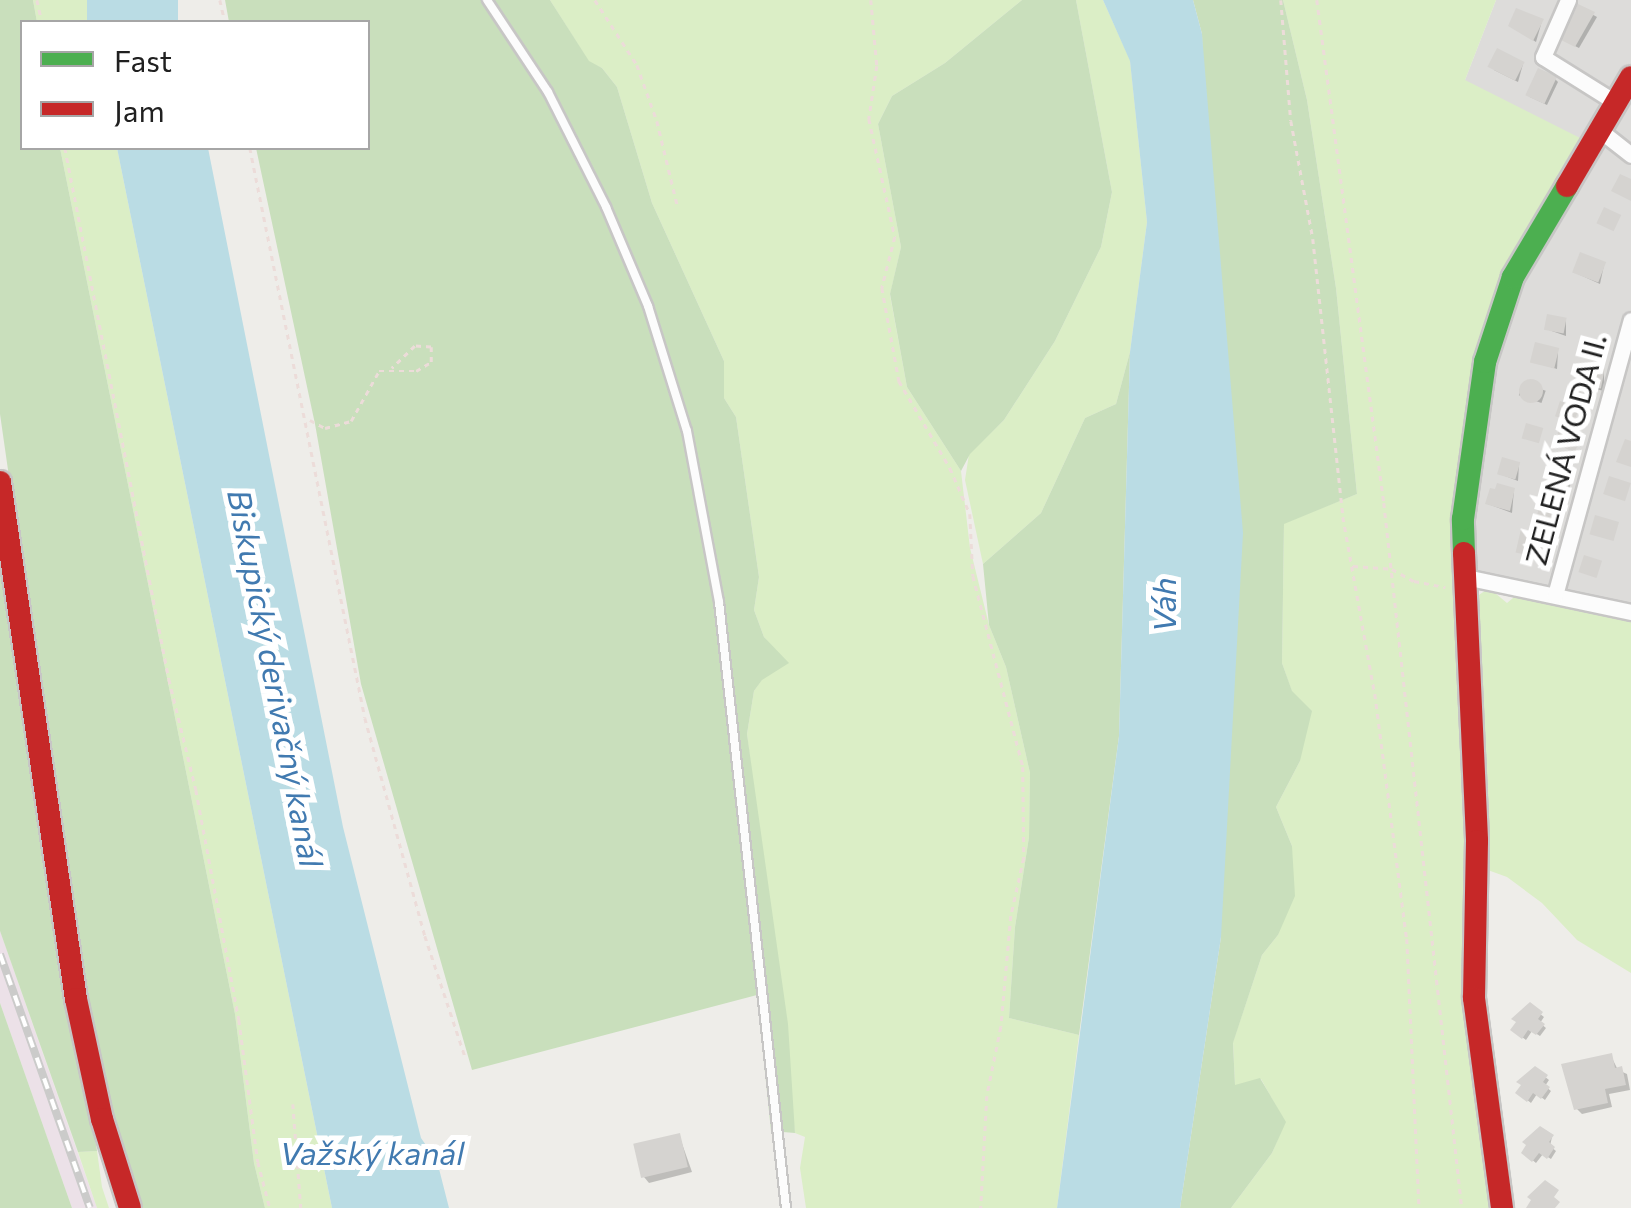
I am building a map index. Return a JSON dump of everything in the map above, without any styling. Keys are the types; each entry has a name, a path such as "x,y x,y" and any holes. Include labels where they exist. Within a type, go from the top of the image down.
{"street":[{"path":"1568,0 1543,58 1616,102"},
{"path":"1502,1208 1474,998 1477,841 1463,519 1485,362 1496,322 1536,232 1631,77"},
{"path":"1598,128 1631,155"},
{"name":"ZELENÁ VODA II.","path":"1555,595 1631,320"},
{"path":"0,482 76,999 102,1119 130,1208"},
{"name":"ZELENÁ VODA II.","path":"1466,584 1555,595 1631,612"}],"lane":[{"path":"487,0 548,92 606,207 648,306 687,432 719,602 786,1208"}],"path":[{"path":"595,0 638,65 657,121 678,208"},
{"path":"871,0 877,66 869,118 895,236 882,288 898,381 950,468 970,514 973,576 1023,768 1024,858 1011,916 1002,1027 987,1096 981,1208"},
{"path":"1281,0 1291,120 1313,240 1324,362 1407,939 1419,1208"},
{"path":"1317,0 1392,569 1462,1208"},
{"path":"65,150 169,678 196,790 239,1020 258,1162 270,1208"},
{"path":"250,150 366,718 424,936 465,1056"},
{"path":"308,419 325,428 351,422 379,370 416,371 430,362 431,347 415,346 392,368"},
{"path":"1353,566 1392,569 1414,581 1466,584"},
{"path":"292,1104 301,1208"}],"shaded area":[{"path":"1496,0 1631,0 1631,606 1470,572 1465,80"},
{"path":"0,931 97,1208 72,1208 0,1003"}],"green space":[{"path":"0,0 33,0 37,20 20,20 20,150 60,150 235,1014 254,1163 265,1208 139,1208 109,1107 69,896 0,414"},
{"path":"33,0 87,0 92,20 37,20"},
{"path":"225,0 550,0 589,61 602,68 617,87 652,203 724,361 724,398 736,417 759,577 754,610 764,637 789,663 762,680 754,691 747,734 788,1024 795,1133 771,1131 757,995 472,1070 361,684 315,424 256,150 370,150 370,20 229,20"},
{"path":"550,0 1022,0 945,63 892,96 878,124 901,247 890,295 907,387 961,471 970,548 989,625 1006,667 1030,773 1029,837 1015,927 1009,1018 1079,1035 1057,1208 806,1208 800,1168 805,1137 795,1133 747,734 754,691 779,655 764,637 754,610 759,577 736,417 724,398 724,361 652,203 617,87 602,68 589,62"},
{"path":"1022,0 1076,0 1112,192 1101,247 1055,341 1004,420 970,454 961,471 907,387 890,294 901,247 878,124 892,96 945,63"},
{"path":"1076,0 1103,0 1130,60 1147,222 1130,352 1116,404 1085,418 1041,513 983,564 965,480 969,454 1004,420 1055,341 1101,247 1112,192"},
{"path":"1193,0 1283,0 1307,100 1336,288 1357,494 1284,524 1282,663 1292,691 1312,711 1300,761 1276,807 1292,846 1295,896 1278,935 1262,955 1233,1043 1235,1085 1260,1078 1286,1122 1272,1153 1231,1208 1180,1208 1221,937 1202,34"},
{"path":"1283,0 1496,0 1465,80 1598,147 1555,213 1499,328 1452,547 1495,1208 1231,1208 1272,1153 1285,1122 1261,1079 1235,1086 1233,1042 1262,955 1278,935 1292,846 1276,807 1300,761 1292,692 1282,663 1284,523 1357,494 1336,288 1307,100"},
{"path":"60,150 117,150 332,1208 265,1208 254,1163 235,1014"},
{"path":"1130,352 1119,736 1079,1035 1009,1018 1015,927 1029,837 1030,773 1006,667 989,625 983,564 1041,513 1085,418 1116,404"},
{"path":"0,548 97,1151 78,1152 0,931"},
{"path":"1489,588 1507,603 1519,593 1631,619 1631,973 1577,940 1542,903 1507,877 1485,869 1476,597"},
{"path":"0,1003 72,1208 0,1208"},
{"path":"97,1151 109,1208 97,1208 78,1152"}],"water":[{"path":"87,0 178,0 178,20 87,20"},
{"name":"Váh","path":"1103,0 1193,0 1202,34 1243,533 1221,937 1180,1208 1057,1208 1119,736 1130,352 1147,222 1130,61"},
{"name":"Važský kanál","path":"117,150 208,150 343,827 421,1138 437,1161 449,1208 332,1208"}],"building":[{"path":"1578,4 1595,12 1575,47 1561,40"},
{"path":"1516,8 1544,19 1533,41 1508,26"},
{"path":"1497,48 1525,62 1515,81 1487,67"},
{"path":"1538,68 1557,77 1544,104 1525,95"},
{"path":"1620,174 1631,179 1631,201 1611,191"},
{"path":"1604,207 1621,215 1614,231 1596,223"},
{"path":"1580,252 1606,262 1598,283 1572,273"},
{"path":"1547,314 1567,318 1564,334 1544,330"},
{"path":"1535,342 1559,348 1554,368 1530,362"},
{"path":"1590,366 1605,369 1601,388 1586,386"},
{"path":"1531,379 1543,391 1531,403 1519,391"},
{"path":"1560,401 1579,407 1574,422 1555,416"},
{"path":"1526,423 1543,428 1539,443 1522,438"},
{"path":"1559,429 1581,433 1575,453 1555,443"},
{"path":"1625,439 1631,441 1631,467 1616,462"},
{"path":"1502,457 1520,462 1515,480 1497,474"},
{"path":"1555,465 1573,471 1567,491 1549,485"},
{"path":"1609,476 1631,483 1625,501 1603,494"},
{"path":"1497,483 1515,488 1510,511 1485,504 1490,488 1495,489"},
{"path":"1539,507 1558,511 1556,533 1535,525"},
{"path":"1595,515 1619,522 1614,541 1589,534"},
{"path":"1521,529 1555,537 1550,560 1516,552"},
{"path":"1584,555 1602,561 1597,578 1578,572"},
{"path":"1530,1002 1543,1012 1538,1019 1545,1024 1536,1035 1528,1030 1522,1039 1510,1030 1516,1022 1511,1019"},
{"path":"1612,1053 1615,1068 1622,1066 1626,1085 1605,1089 1608,1103 1574,1110 1561,1064"},
{"path":"1535,1066 1548,1075 1543,1082 1550,1087 1541,1099 1533,1093 1527,1102 1515,1093 1521,1085 1516,1082"},
{"path":"1540,1126 1554,1135 1549,1142 1555,1147 1547,1159 1539,1153 1532,1162 1521,1153 1526,1145 1522,1142"},
{"path":"680,1133 688,1167 641,1178 633,1144"},
{"path":"1545,1180 1559,1190 1554,1197 1560,1202 1555,1208 1526,1208 1531,1200 1527,1197"}],"railway":[{"path":"0,954 90,1208"}],"traffic: fast":[{"path":"1464,553 1463,519 1485,362 1513,277 1567,186"}],"traffic: jam":[{"path":"1567,186 1631,77"},
{"path":"0,482 76,999 102,1119 130,1208"},
{"path":"1464,553 1477,841 1474,998 1502,1208"}],"water label":[{"name":"Biskupický derivačný kanál","path":"276,678"}]}
